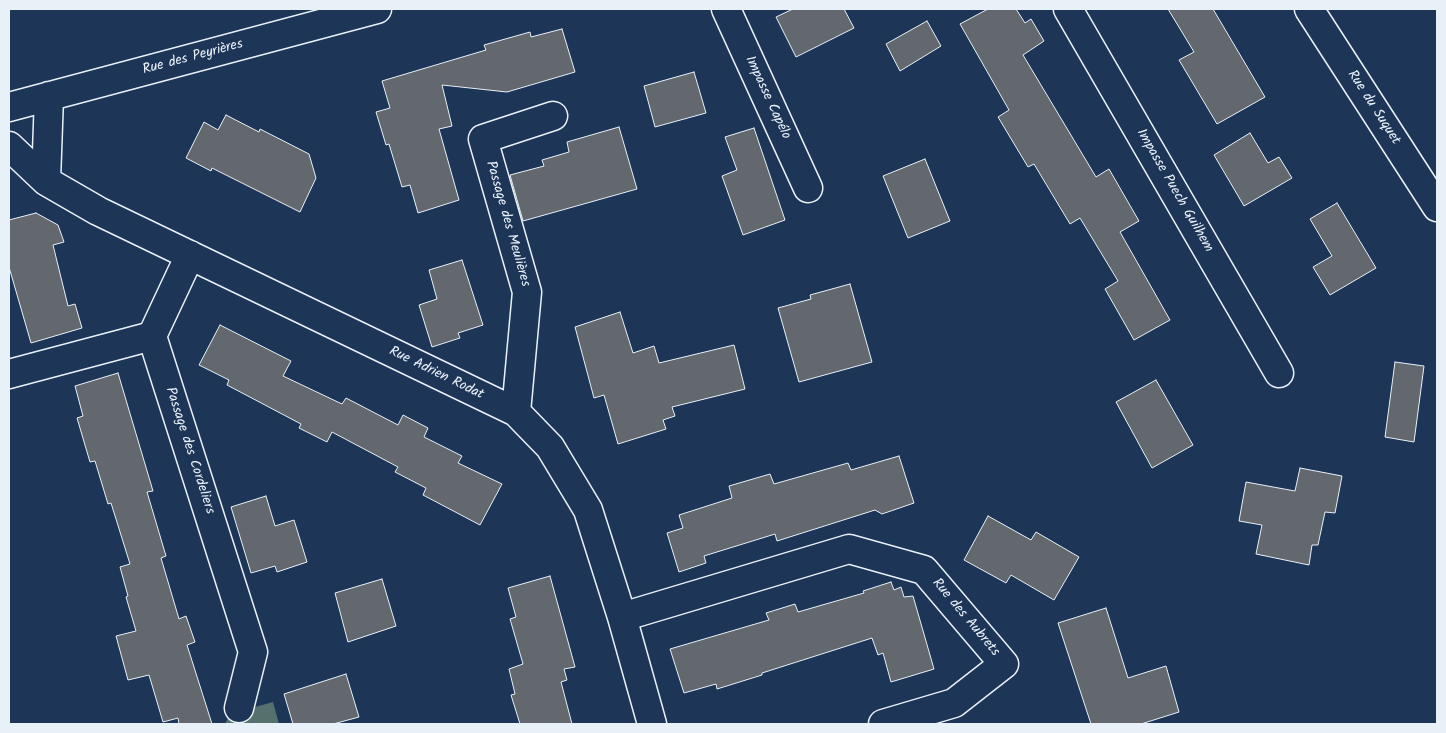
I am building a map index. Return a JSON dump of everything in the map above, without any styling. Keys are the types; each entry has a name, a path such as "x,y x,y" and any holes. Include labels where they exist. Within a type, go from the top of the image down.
{"street":[{"name":"Rue des Peyrières","path":"9,107 377,9"},
{"name":"Impasse Capélo","path":"726,9 808,188"},
{"name":"Impasse Puech Guilhem","path":"1068,9 1279,373"},
{"name":"Rue du Suquet","path":"1309,9 1437,207"},
{"path":"46,181 49,96"},
{"name":"Passage des Meulières","path":"516,412 527,292 482,139 553,116"},
{"name":"Rue Adrien Rodat","path":"9,146 46,181 98,211 516,412 550,447 588,510 622,618 652,724"},
{"path":"9,374 152,336 190,255"},
{"name":"Passage des Cordeliers","path":"152,336 253,652 239,708"},
{"name":"Rue des Aubrets","path":"622,618 849,549 924,570 1004,664 954,703 883,724"}],"green space":[{"path":"273,702 279,724 225,724 230,714"}],"building":[{"path":"793,9 844,9 854,28 796,57 776,17"},
{"path":"988,9 1016,9 1025,23 1031,19 1044,41 1023,55 1096,177 1109,169 1139,221 1120,232 1170,320 1134,340 1105,289 1118,281 1080,218 1070,224 1034,164 1028,167 998,117 1009,110 960,24"},
{"path":"1168,9 1213,9 1265,97 1217,124 1179,60 1194,52"},
{"path":"927,21 941,46 900,71 886,44"},
{"path":"562,29 575,72 507,92 442,85 452,126 439,129 459,200 418,213 410,185 402,187 389,144 386,145 376,112 390,108 382,81 486,50 484,45 530,32 531,37"},
{"path":"694,72 706,113 655,127 644,86"},
{"path":"226,115 259,132 260,129 309,154 316,178 300,212 212,168 211,171 186,158 204,122 218,130"},
{"path":"619,127 637,189 523,221 510,175 544,166 542,160 569,152 567,142"},
{"path":"754,128 785,220 743,235 722,176 737,170 725,137"},
{"path":"1250,133 1268,163 1279,157 1292,178 1244,206 1214,155"},
{"path":"925,159 950,221 908,238 883,176"},
{"path":"1337,203 1376,268 1330,295 1313,267 1332,256 1310,219"},
{"path":"36,213 58,225 64,242 53,245 68,306 75,304 82,328 31,343 9,267 9,220"},
{"path":"462,260 483,325 458,333 460,338 432,347 419,305 437,299 429,270"},
{"path":"850,284 872,362 799,382 778,308 811,299 810,295"},
{"path":"620,312 633,353 654,346 659,363 734,345 745,389 672,407 675,416 663,420 666,429 618,444 604,395 594,398 575,327"},
{"path":"220,325 291,361 283,376 342,404 346,398 398,425 403,415 428,428 424,437 462,456 458,463 502,484 480,525 423,495 426,488 395,472 398,467 332,432 327,442 299,428 301,424 227,385 229,380 199,365"},
{"path":"1395,362 1424,366 1414,442 1385,437"},
{"path":"118,373 153,491 147,492 166,556 161,558 179,619 186,616 195,642 187,645 212,724 179,724 178,718 163,722 149,675 128,680 116,636 136,631 120,567 130,564 111,503 108,504 95,461 90,462 77,418 83,416 75,386"},
{"path":"1156,380 1193,445 1152,468 1116,402"},
{"path":"899,456 914,503 882,514 875,510 777,541 775,534 704,556 706,563 679,572 667,533 683,528 679,515 732,498 729,486 770,474 774,484 848,463 851,470"},
{"path":"1300,468 1342,476 1335,513 1325,512 1318,545 1312,545 1309,565 1256,554 1262,525 1239,521 1246,482 1295,491"},
{"path":"266,496 275,526 294,520 307,562 277,572 275,566 251,573 231,507"},
{"path":"988,516 1031,540 1036,532 1079,557 1054,600 1011,575 1006,583 964,560"},
{"path":"550,576 575,667 564,669 567,680 561,682 572,724 520,724 511,695 515,694 509,669 523,664 510,619 516,617 508,588"},
{"path":"382,579 396,626 348,642 335,593"},
{"path":"891,582 894,590 901,587 904,597 913,596 934,669 891,682 883,653 878,655 872,638 717,689 716,684 684,693 670,649 769,620 766,613 795,604 798,612 864,593 863,591"},
{"path":"1106,608 1128,678 1166,666 1179,712 1141,724 1091,724 1058,623"},
{"path":"346,674 359,717 333,724 293,724 284,694"}]}
